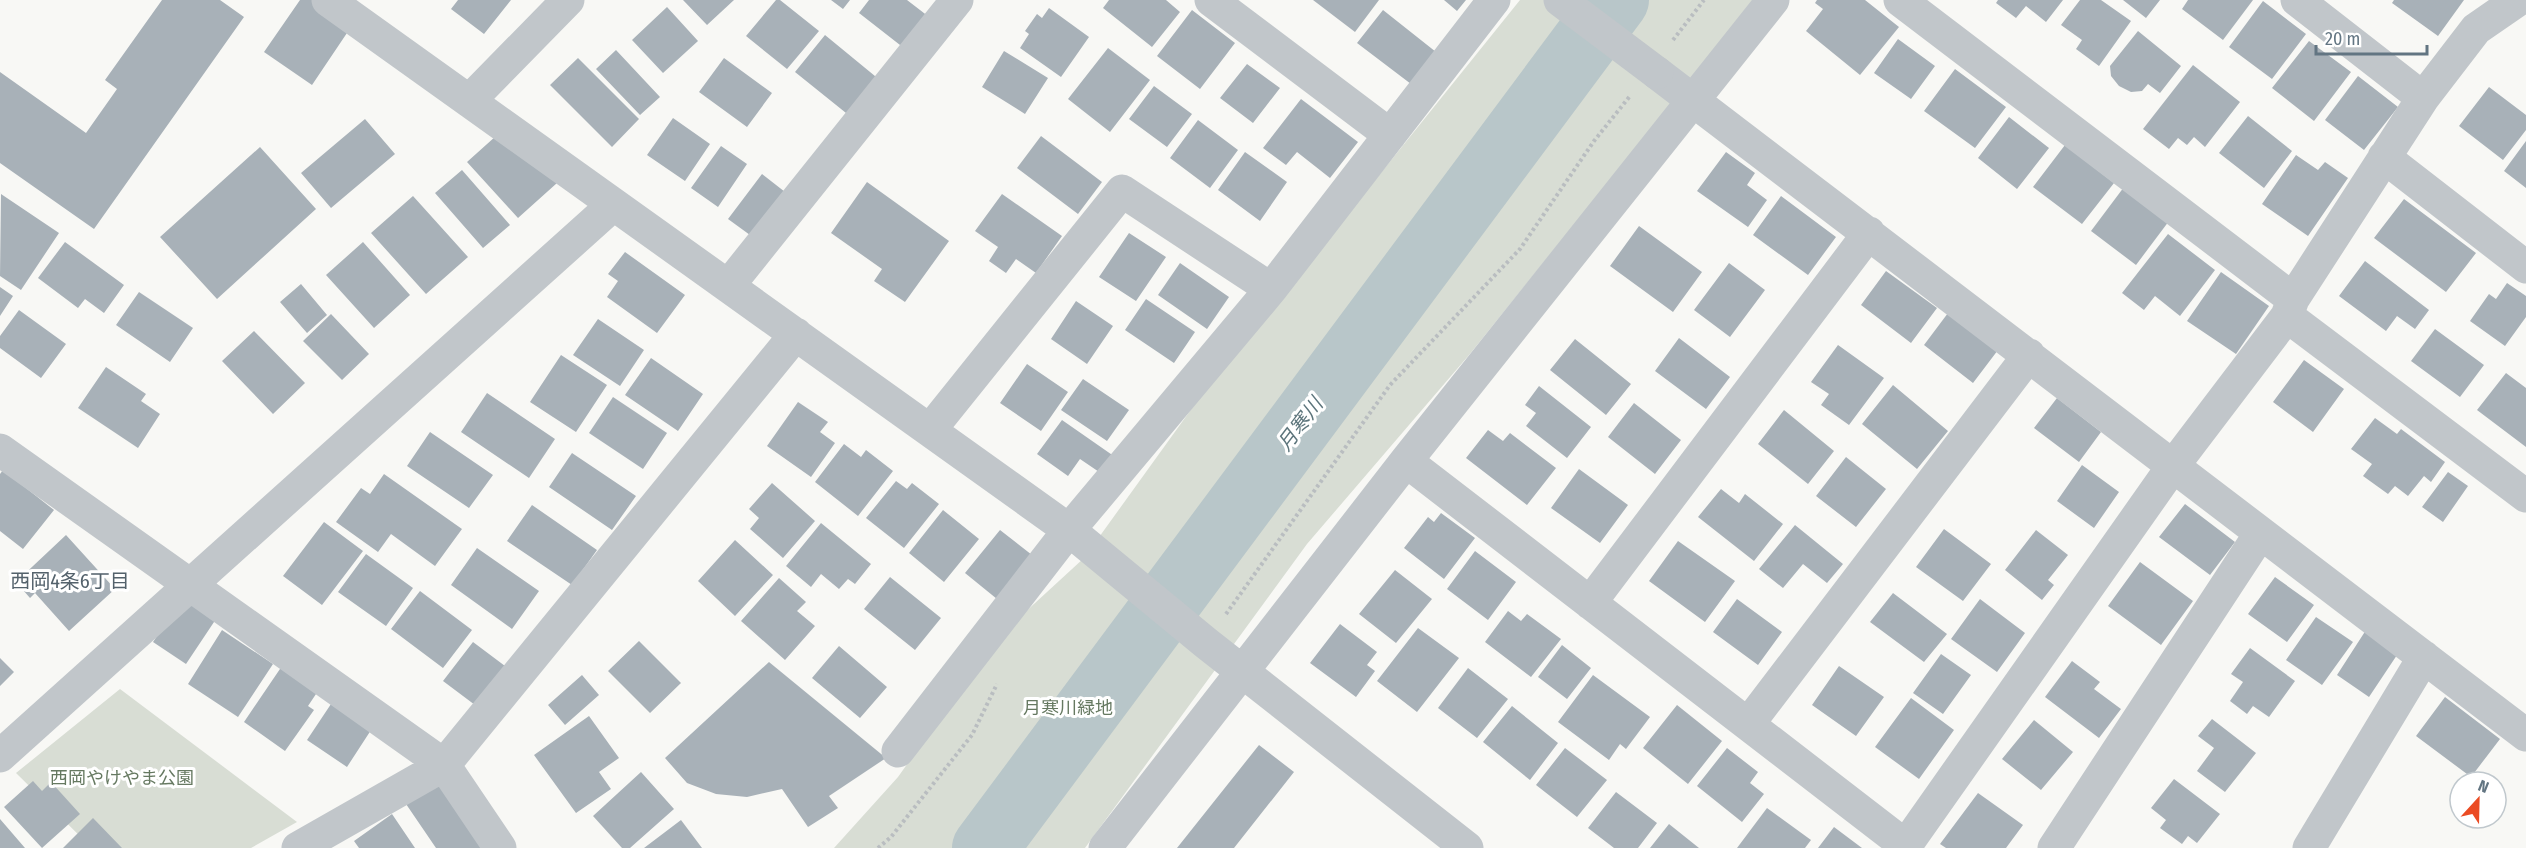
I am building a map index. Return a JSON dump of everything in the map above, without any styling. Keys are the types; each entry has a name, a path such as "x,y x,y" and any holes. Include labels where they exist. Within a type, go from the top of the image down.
{"street":[{"path":"328,0 1069,530 1451,843"},
{"path":"469,100 568,0"},
{"path":"729,285 957,0"},
{"path":"1211,0 1390,135"},
{"path":"898,751 1069,530 1271,289 1494,0"},
{"path":"1560,0 1647,80 1694,101 2526,735"},
{"path":"1105,848 1406,461 1773,0"},
{"path":"1900,0 2526,496"},
{"path":"2297,0 2423,98"},
{"path":"1406,461 1749,723 1905,847 2173,466 2290,308 2423,98 2476,29 2518,0"},
{"path":"2384,158 2526,267"},
{"path":"930,430 1122,191 1271,289"},
{"path":"0,756 613,205"},
{"path":"1590,603 1869,233"},
{"path":"298,848 444,765 796,334"},
{"path":"1749,723 2029,355"},
{"path":"0,450 444,765 500,848"},
{"path":"2054,848 2260,534"},
{"path":"2309,848 2424,657"}],"path":[{"path":"1671,43 1704,0"},
{"path":"1206,643 1390,385 1520,249 1594,141 1647,80"},
{"path":"878,848 891,837 972,735 1002,675"}],"green space":[{"name":"月寒川緑地","path":"1520,0 1755,0 1469,355 1307,544 1085,848 834,848 898,777 996,639 1084,558 1195,404"},
{"name":"西岡やけやま公園","path":"120,689 297,822 251,848 92,848 16,773"}],"building":[{"path":"162,0 220,0 244,17 94,229 0,163 0,72 86,133 117,89 105,80"},
{"path":"300,0 314,0 349,30 312,85 264,52"},
{"path":"458,0 511,0 484,34 451,9"},
{"path":"683,0 734,0 707,25"},
{"path":"776,0 780,0 819,31 787,69 746,36"},
{"path":"831,0 850,0 843,9"},
{"path":"869,0 907,0 933,20 909,52 859,13"},
{"path":"1109,0 1166,0 1180,12 1152,47 1103,8"},
{"path":"1313,0 1379,0 1355,32"},
{"path":"1444,0 1466,0 1457,11"},
{"path":"1817,0 1865,0 1899,27 1860,75 1806,31 1823,9 1815,3"},
{"path":"1998,0 2063,0 2046,22 2026,6 2016,18 1996,3"},
{"path":"2080,0 2101,0 2131,21 2099,66 2076,49 2082,40 2061,25"},
{"path":"2123,0 2160,0 2146,18"},
{"path":"2188,0 2253,0 2223,40 2182,9"},
{"path":"2394,0 2464,0 2438,36 2392,3"},
{"path":"2263,1 2306,34 2272,79 2229,47"},
{"path":"667,7 698,41 663,73 632,40"},
{"path":"1049,8 1089,37 1061,77 1020,48 1029,34 1025,31 1037,14 1042,18"},
{"path":"1192,10 1235,43 1200,89 1157,56"},
{"path":"1383,10 1436,52 1411,84 1357,43"},
{"path":"2138,31 2181,66 2160,93 2148,84 2142,91 2131,92 2119,86 2111,76 2110,66"},
{"path":"825,35 881,81 851,117 795,72"},
{"path":"1898,39 1935,66 1911,99 1874,73"},
{"path":"2309,41 2351,72 2314,121 2272,88"},
{"path":"1108,48 1150,80 1110,132 1068,99"},
{"path":"616,50 660,97 640,115 596,69"},
{"path":"1004,51 1048,78 1025,114 982,87"},
{"path":"578,58 639,119 612,147 550,85"},
{"path":"724,58 772,93 747,127 699,92"},
{"path":"1247,64 1280,88 1253,123 1220,98"},
{"path":"2193,65 2240,102 2205,147 2194,137 2187,145 2178,138 2169,149 2143,129"},
{"path":"1955,69 2006,107 1975,148 1924,111"},
{"path":"2358,76 2398,107 2364,150 2325,120"},
{"path":"1154,86 1192,114 1167,147 1129,119"},
{"path":"2489,87 2526,115 2526,130 2503,160 2459,126"},
{"path":"1301,99 1358,142 1330,178 1297,152 1286,165 1263,148"},
{"path":"2248,116 2292,151 2264,188 2219,153"},
{"path":"2009,117 2049,148 2017,189 1978,158"},
{"path":"673,118 710,144 685,181 647,155"},
{"path":"365,119 395,154 331,208 301,173"},
{"path":"1198,120 1238,150 1210,188 1170,158"},
{"path":"506,127 557,183 518,218 467,162"},
{"path":"1041,136 1102,182 1078,214 1017,168"},
{"path":"2526,141 2526,188 2504,171"},
{"path":"2065,145 2114,183 2082,224 2033,187"},
{"path":"721,146 747,164 718,207 691,188"},
{"path":"260,147 316,209 217,299 160,237"},
{"path":"1245,152 1287,182 1260,221 1218,190"},
{"path":"1726,152 1755,173 1747,185 1767,200 1748,227 1697,191"},
{"path":"2296,155 2318,170 2325,162 2348,178 2308,236 2262,204"},
{"path":"462,170 510,225 483,248 435,193"},
{"path":"762,174 794,199 761,243 728,219"},
{"path":"867,182 949,241 905,302 874,281 882,269 831,233"},
{"path":"2124,187 2169,221 2136,265 2091,231"},
{"path":"1,194 59,233 21,290 0,276"},
{"path":"1002,194 1062,236 1036,273 1016,259 1006,273 989,261 998,247 975,231"},
{"path":"413,196 468,257 426,294 371,233"},
{"path":"1781,196 1836,237 1808,275 1753,235"},
{"path":"2404,199 2476,253 2446,292 2374,238"},
{"path":"1639,226 1702,272 1673,312 1610,266"},
{"path":"1129,233 1166,257 1136,301 1099,277"},
{"path":"2168,234 2215,270 2180,316 2155,296 2144,310 2122,293"},
{"path":"65,242 124,285 104,313 85,299 78,308 38,278"},
{"path":"363,242 410,295 374,328 326,275"},
{"path":"625,252 685,295 657,333 607,297 618,281 608,274"},
{"path":"2365,261 2429,310 2415,329 2397,316 2386,331 2339,296"},
{"path":"1180,263 1229,297 1207,329 1158,295"},
{"path":"1729,263 1765,290 1730,337 1694,310"},
{"path":"1886,271 1937,308 1911,343 1861,305"},
{"path":"2221,272 2269,306 2236,354 2187,321"},
{"path":"2507,283 2526,296 2526,317 2505,346 2470,321 2489,294 2496,299"},
{"path":"301,284 327,315 307,333 280,302"},
{"path":"0,287 13,296 0,316"},
{"path":"139,292 193,328 170,362 116,325"},
{"path":"1146,299 1195,332 1174,363 1125,330"},
{"path":"1076,301 1113,326 1087,364 1051,339"},
{"path":"19,310 66,344 41,378 0,348 0,336"},
{"path":"1948,313 1998,350 1973,383 1924,345"},
{"path":"331,314 369,354 342,380 303,341"},
{"path":"598,319 644,350 620,386 573,355"},
{"path":"2435,329 2484,365 2460,397 2411,361"},
{"path":"254,331 305,383 273,414 222,361"},
{"path":"1679,338 1730,377 1706,409 1655,371"},
{"path":"1575,339 1631,384 1606,415 1550,370"},
{"path":"1838,345 1884,378 1849,425 1821,405 1829,394 1811,382"},
{"path":"561,355 607,385 576,432 530,402"},
{"path":"651,358 703,394 678,431 625,395"},
{"path":"2304,360 2344,389 2313,432 2273,402"},
{"path":"1027,364 1068,392 1041,431 1000,403"},
{"path":"106,367 146,394 141,401 160,414 138,448 78,408"},
{"path":"2506,373 2526,388 2526,447 2477,410"},
{"path":"1083,379 1129,410 1107,441 1061,410"},
{"path":"1893,385 1948,431 1917,469 1862,424"},
{"path":"1539,386 1591,427 1567,458 1526,426 1536,413 1525,405"},
{"path":"487,393 555,439 529,478 461,432"},
{"path":"613,397 667,433 643,469 589,433"},
{"path":"2057,398 2101,432 2079,462 2034,428"},
{"path":"798,402 828,422 820,432 835,443 811,477 767,446"},
{"path":"1634,403 1681,440 1655,474 1608,437"},
{"path":"1784,410 1834,451 1808,484 1758,444"},
{"path":"2375,418 2397,434 2401,429 2445,462 2431,482 2424,476 2408,496 2395,486 2388,494 2363,476 2372,464 2351,449"},
{"path":"1062,420 1118,459 1105,476 1080,459 1068,476 1037,454"},
{"path":"1488,430 1503,441 1510,433 1556,468 1527,505 1466,458"},
{"path":"430,432 493,475 469,508 407,466"},
{"path":"844,444 861,457 866,450 893,471 858,516 815,482"},
{"path":"572,453 636,496 612,530 549,487"},
{"path":"1846,457 1886,489 1856,527 1816,496"},
{"path":"2082,465 2119,492 2094,528 2057,501"},
{"path":"1579,469 1628,505 1600,543 1551,508"},
{"path":"3,470 54,510 23,549 0,531 0,474"},
{"path":"2448,472 2468,486 2443,522 2422,507"},
{"path":"384,474 462,529 435,566 391,534 378,552 336,522 361,488 370,494"},
{"path":"896,481 907,489 912,483 939,504 904,548 866,518"},
{"path":"772,483 815,521 783,558 750,529 759,518 749,509"},
{"path":"1721,489 1739,503 1745,494 1783,524 1754,561 1698,517"},
{"path":"2185,504 2235,542 2210,575 2159,537"},
{"path":"532,505 597,550 572,585 507,541"},
{"path":"943,510 979,539 944,582 909,553"},
{"path":"1441,513 1475,538 1444,579 1404,548 1428,517 1434,522"},
{"path":"324,522 363,551 322,605 283,576"},
{"path":"821,523 871,564 855,584 848,579 839,589 821,574 811,587 786,566"},
{"path":"1795,525 1843,564 1827,583 1803,564 1783,588 1759,569"},
{"path":"1944,529 1991,564 1963,601 1916,567"},
{"path":"1000,530 1032,555 997,599 965,573"},
{"path":"2036,530 2068,555 2048,580 2054,585 2042,600 2005,570"},
{"path":"66,535 115,589 69,631 35,593 30,598 16,582"},
{"path":"735,540 773,575 735,616 698,581"},
{"path":"1678,541 1735,581 1705,622 1649,581"},
{"path":"477,548 539,591 512,629 451,585"},
{"path":"1475,551 1516,582 1488,620 1447,589"},
{"path":"366,554 413,588 386,626 338,592"},
{"path":"2140,562 2193,601 2161,645 2108,606"},
{"path":"1395,570 1432,599 1396,643 1359,614"},
{"path":"890,577 941,618 915,650 864,609"},
{"path":"2275,577 2314,605 2287,642 2248,614"},
{"path":"779,578 806,602 797,611 815,626 785,660 741,621"},
{"path":"420,591 472,630 443,668 391,629"},
{"path":"1893,593 1947,634 1924,662 1870,622"},
{"path":"185,594 218,616 186,664 153,642"},
{"path":"1737,599 1782,632 1758,665 1713,632"},
{"path":"1980,599 2025,633 1997,672 1951,639"},
{"path":"1508,611 1521,621 1527,614 1561,639 1531,677 1485,642"},
{"path":"2316,617 2353,642 2322,685 2286,660"},
{"path":"1340,624 1377,652 1367,665 1375,671 1356,697 1310,663"},
{"path":"1418,628 1459,658 1417,712 1377,681"},
{"path":"222,630 273,664 238,717 188,684"},
{"path":"2366,630 2399,652 2369,697 2337,675"},
{"path":"639,641 681,683 650,713 608,671"},
{"path":"473,642 513,672 483,711 443,681"},
{"path":"1562,645 1591,668 1567,699 1538,677"},
{"path":"839,646 887,687 860,718 812,678"},
{"path":"2250,648 2295,681 2269,717 2253,706 2247,714 2230,701 2243,682 2231,674"},
{"path":"1941,654 1971,675 1943,714 1913,693"},
{"path":"0,658 14,672 0,686"},
{"path":"2072,661 2100,682 2094,689 2121,709 2099,738 2045,697"},
{"path":"769,662 886,758 829,796 838,808 808,827 782,789 747,797 716,794 687,783 665,758"},
{"path":"282,666 318,691 308,706 314,710 285,751 244,722"},
{"path":"1839,666 1884,697 1856,736 1812,705"},
{"path":"1468,668 1508,699 1477,738 1438,708"},
{"path":"582,675 599,695 565,725 548,705"},
{"path":"1593,675 1650,717 1626,749 1620,744 1609,760 1558,722"},
{"path":"2445,697 2500,739 2476,770 2462,770 2416,736"},
{"path":"1911,698 1954,730 1919,779 1875,747"},
{"path":"333,701 373,727 347,767 307,740"},
{"path":"1677,705 1722,741 1688,784 1643,748"},
{"path":"1512,706 1558,743 1530,780 1483,742"},
{"path":"589,716 619,758 599,772 611,789 576,813 534,755"},
{"path":"2212,719 2256,753 2225,792 2197,771 2214,748 2198,736"},
{"path":"2034,720 2073,752 2041,790 2002,759"},
{"path":"1259,745 1294,772 1234,848 1177,848"},
{"path":"1565,748 1607,780 1577,817 1536,785"},
{"path":"1727,748 1758,772 1750,783 1764,794 1742,822 1697,786"},
{"path":"641,772 674,809 630,848 622,848 593,816"},
{"path":"445,778 491,848 436,848 406,804"},
{"path":"2174,779 2220,814 2197,843 2188,836 2182,844 2160,828 2166,820 2151,808"},
{"path":"33,781 42,791 51,782 80,814 42,848 4,807"},
{"path":"1616,792 1657,823 1638,848 1614,848 1588,828"},
{"path":"1978,793 2023,825 2006,848 1946,848 1940,844"},
{"path":"1767,808 1811,840 1805,848 1737,848"},
{"path":"392,814 415,848 359,848 354,841"},
{"path":"93,818 122,848 63,848"},
{"path":"0,819 25,848 0,848"},
{"path":"681,820 702,848 644,848"},
{"path":"1669,824 1699,848 1650,848"},
{"path":"1834,827 1862,848 1818,848"}],"waterway":[{"name":"月寒川","path":"985,848 1616,0"}],"district":[{"name":"西岡4条6丁目","path":"70,581"}]}
